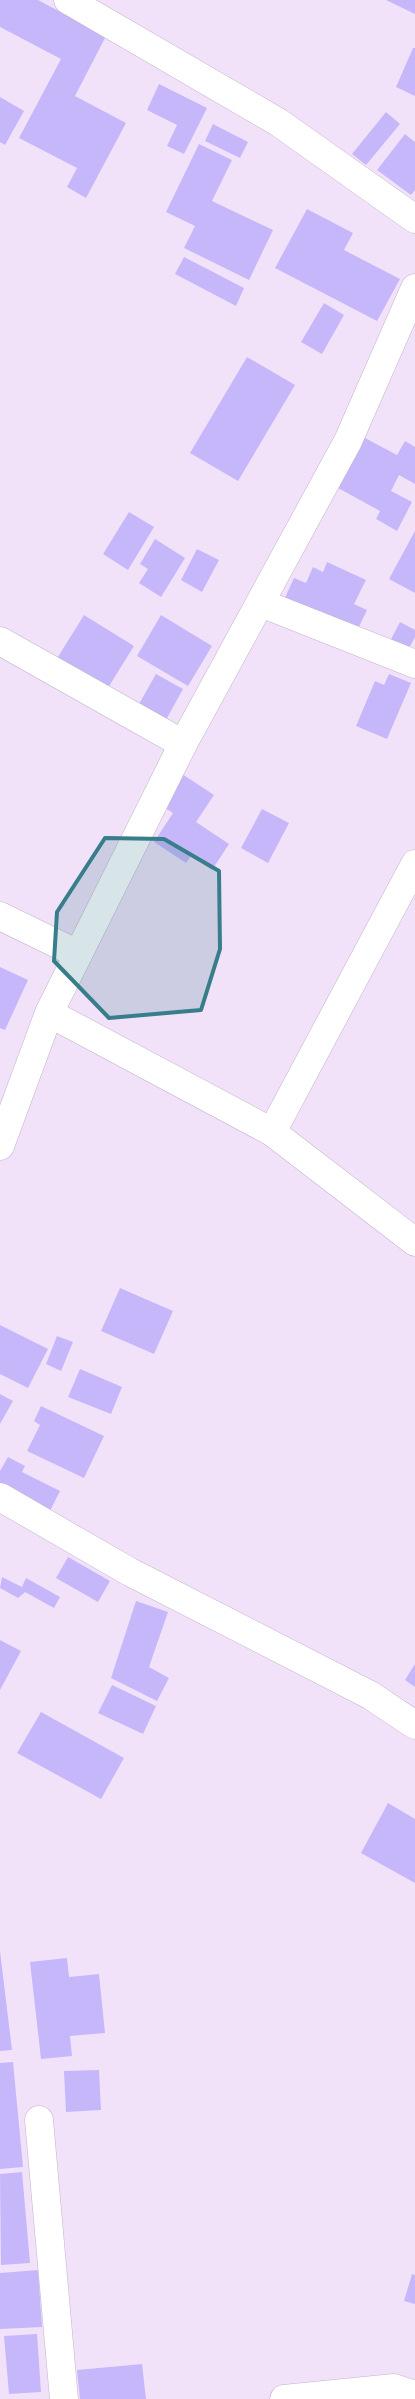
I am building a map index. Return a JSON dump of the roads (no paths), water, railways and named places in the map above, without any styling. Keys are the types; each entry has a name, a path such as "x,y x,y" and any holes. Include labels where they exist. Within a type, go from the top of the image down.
{"street":[{"path":"68,0 278,122 415,218"},
{"path":"0,1146 49,1013 183,744 348,441 415,288"},
{"path":"261,603 415,664"},
{"path":"0,642 183,744"},
{"path":"272,1132 415,864"},
{"path":"0,916 78,954"},
{"path":"49,1013 272,1132 415,1242"},
{"path":"0,1497 130,1572 370,1695 415,1725"},
{"path":"39,2120 64,2399"},
{"path":"284,2399 394,2388 415,2395"}]}
